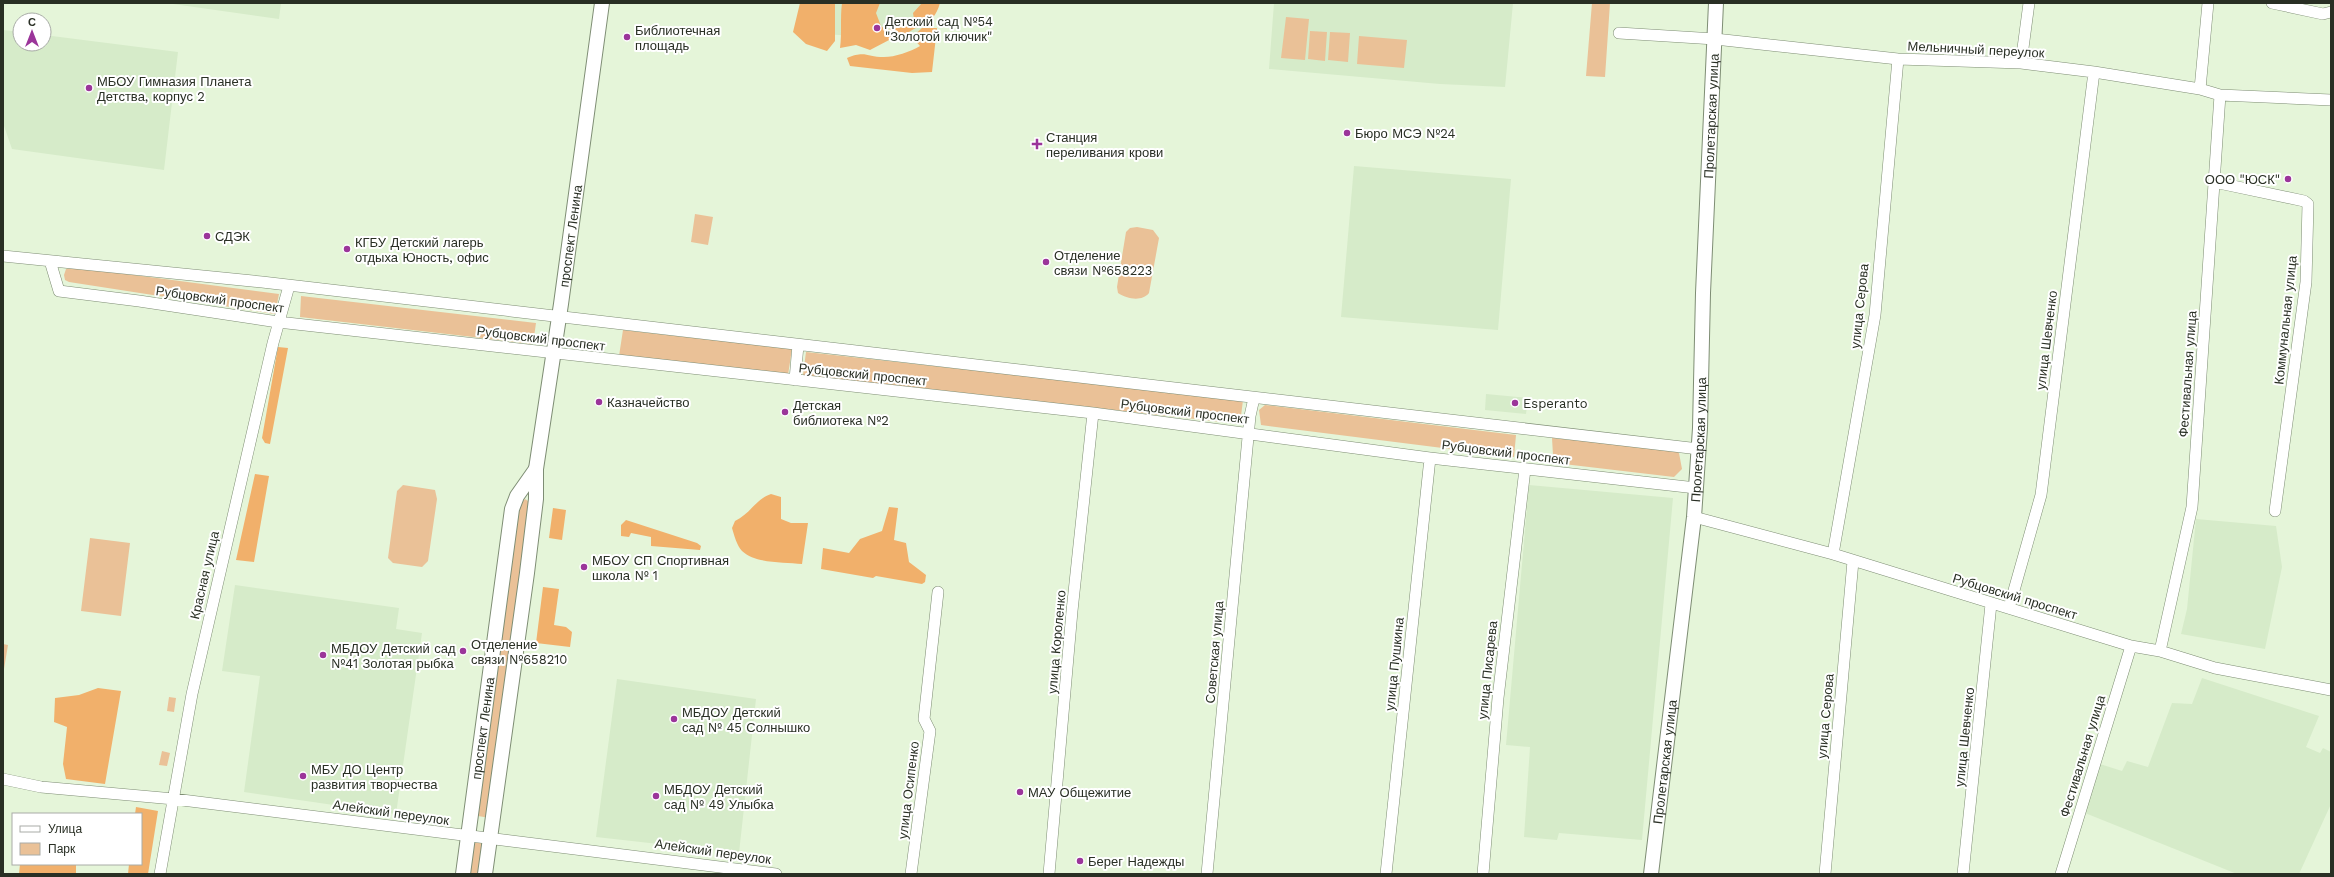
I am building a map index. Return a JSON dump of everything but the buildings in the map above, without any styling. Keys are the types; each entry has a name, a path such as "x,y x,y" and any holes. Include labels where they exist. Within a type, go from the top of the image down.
{"main road":[{"name":"проспект Ленина","path":"486,874 536,499 536,469 559,316 602,3"},
{"name":"Пролетарская улица","path":"1651,874 1694,517 1699,449 1716,3"},
{"name":"проспект Ленина","path":"463,874 512,509 517,496 536,469"},
{"path":"517,496 536,499"}],"street":[{"path":"2021,63 2029,3"},
{"path":"2200,89 2208,3"},
{"path":"2272,3 2323,14 2331,12"},
{"name":"Мельничный переулок","path":"1619,34 1715,39 1898,59 2021,63 2094,72 2200,89 2220,95 2331,100"},
{"name":"улица Серова","path":"1834,554 1875,315 1898,59"},
{"name":"улица Шевченко","path":"2009,608 2041,495 2094,72"},
{"name":"Фестивальная улица","path":"2160,651 2192,507 2220,95"},
{"name":"Коммунальная улица","path":"2214,182 2304,201 2308,204 2306,282 2275,510"},
{"name":"Рубцовский проспект","path":"3,256 559,316 1699,449"},
{"name":"Рубцовский проспект","path":"50,260 59,291 146,302 278,322 1093,414 1248,433 1430,458 1696,488"},
{"name":"Красная улица","path":"160,874 192,694 278,322 289,286"},
{"path":"795,380 798,345"},
{"name":"Советская улица","path":"1207,874 1248,433 1254,398"},
{"name":"улица Короленко","path":"1049,874 1072,611 1093,414"},
{"name":"улица Пушкина","path":"1386,874 1430,458"},
{"name":"улица Писарева","path":"1483,874 1498,698 1525,469"},
{"name":"Рубцовский проспект","path":"1694,517 1834,554 1852,561 2131,646 2160,651 2215,668 2331,690"},
{"name":"улица Серова","path":"1825,874 1852,561"},
{"name":"улица Осипенко","path":"911,874 930,731 924,719 938,592"},
{"name":"улица Шевченко","path":"1964,874 1991,604"},
{"name":"Фестивальная улица","path":"2061,874 2131,646"},
{"name":"Алейский переулок","path":"3,779 41,788 174,799 490,840 683,861 776,874"}],"shaded area":[{"path":"166,3 281,3 279,19"},
{"path":"800,3 835,4 835,41 827,51 806,44 793,32"},
{"name":"Детский сад №54 \"Золотой ключик\"","path":"826,3 931,3 929,41 824,34"},
{"path":"842,3 880,3 876,13 881,26 886,30 908,26 914,19 913,13 922,3 940,3 937,12 929,21 914,29 901,39 891,39 870,50 856,45 840,48"},
{"path":"1274,3 1513,3 1505,87 1440,84 1269,69"},
{"path":"922,28 937,28 932,72 912,73 850,66 847,58 858,54 888,57 902,54 920,46 912,37"},
{"name":"МБОУ Гимназия Планета Детства, корпус 2","path":"3,30 12,31 12,52 52,52 52,36 178,52 164,170 12,149 3,123"},
{"path":"1354,166 1511,179 1498,330 1341,317"},
{"path":"278,347 288,348 270,444 265,443 262,438"},
{"path":"1486,394 1528,398 1526,414 1485,410"},
{"path":"255,474 269,476 254,562 236,560"},
{"path":"1529,485 1673,498 1642,840 1559,833 1557,840 1524,837 1530,747 1506,745"},
{"path":"771,494 781,497 781,519 791,523 808,523 802,564 770,562 755,558 742,551 737,543 732,528 735,521 745,515 761,499"},
{"path":"889,507 898,508 894,540 906,543 909,562 926,575 925,582 922,584 876,576 873,578 821,569 823,548 849,553 860,539 882,531"},
{"path":"553,508 566,510 562,540 549,538"},
{"path":"2196,519 2276,526 2282,567 2265,649 2181,634 2187,609"},
{"path":"626,520 697,543 701,546 700,550 651,546 651,537 631,533 629,537 621,536 621,525"},
{"path":"235,585 399,608 396,629 422,633 396,814 244,792 260,676 222,671"},
{"path":"543,587 559,589 554,625 566,627 572,632 570,647 536,643"},
{"path":"2202,678 2319,716 2306,747 2320,753 2323,748 2331,752 2331,804 2299,874 2237,874 2085,813 2100,764 2122,771 2127,761 2148,767 2172,703 2192,704"},
{"path":"617,679 756,699 739,853 596,837"},
{"path":"98,688 121,691 105,784 66,779 63,764 67,727 54,722 55,698 79,695"},
{"path":"136,807 158,811 148,874 128,874 129,865 142,865 142,813 135,813"},
{"path":"20,865 76,865 76,874 19,874"}],"green space":[{"path":"1592,3 1610,3 1605,77 1586,76"},
{"path":"1286,17 1309,19 1305,60 1281,58"},
{"path":"1310,31 1327,32 1325,61 1308,59"},
{"path":"1330,32 1350,33 1348,62 1328,60"},
{"path":"1359,36 1407,40 1404,68 1357,64"},
{"path":"695,214 713,217 708,245 691,242"},
{"path":"1137,227 1153,230 1159,238 1149,293 1142,298 1134,299 1118,293 1117,287 1126,232 1130,228"},
{"path":"73,267 279,294 275,314 69,282 65,280 64,275 66,269"},
{"path":"301,296 536,323 533,344 300,317"},
{"path":"623,330 792,349 788,375 619,356"},
{"path":"806,352 1243,400 1240,424 803,375"},
{"path":"1265,405 1516,435 1514,457 1261,425 1259,410"},
{"path":"1552,438 1673,449 1679,453 1682,469 1674,477 1538,461 1536,454 1553,455"},
{"path":"403,485 435,490 437,499 428,561 422,567 393,563 388,558 397,491"},
{"path":"525,499 531,503 490,818 478,816 520,504"},
{"path":"90,538 130,543 121,616 81,611"},
{"path":"3,644 8,645 3,675"},
{"path":"169,697 176,698 174,712 167,711"},
{"path":"162,751 170,753 167,766 159,765"},
{"path":"471,842 486,844 482,874 467,874"}],"place":[{"name":"Детский сад №54 \"Золотой ключик\"","path":"877,28"},
{"name":"Библиотечная площадь","path":"627,37"},
{"name":"МБОУ Гимназия Планета Детства, корпус 2","path":"89,88"},
{"name":"Бюро МСЭ №24","path":"1347,133"},
{"name":"Станция переливания крови","path":"1037,144"},
{"name":"ООО \"ЮСК\"","path":"2288,179"},
{"name":"СДЭК","path":"207,236"},
{"name":"КГБУ Детский лагерь отдыха Юность, офис","path":"347,249"},
{"name":"Отделение связи №658223","path":"1046,262"},
{"name":"Казначейство","path":"599,402"},
{"name":"Esperanto","path":"1515,403"},
{"name":"Детская библиотека №2","path":"785,412"},
{"name":"МБОУ СП Спортивная школа № 1","path":"584,567"},
{"name":"Отделение связи №658210","path":"463,651"},
{"name":"МБДОУ Детский сад №41 Золотая рыбка","path":"323,655"},
{"name":"МБДОУ Детский сад № 45 Солнышко","path":"674,719"},
{"name":"МБУ ДО Центр развития творчества","path":"303,776"},
{"name":"МАУ Общежитие","path":"1020,792"},
{"name":"МБДОУ Детский сад № 49 Улыбка","path":"656,796"},
{"name":"Берег Надежды","path":"1080,861"}]}
